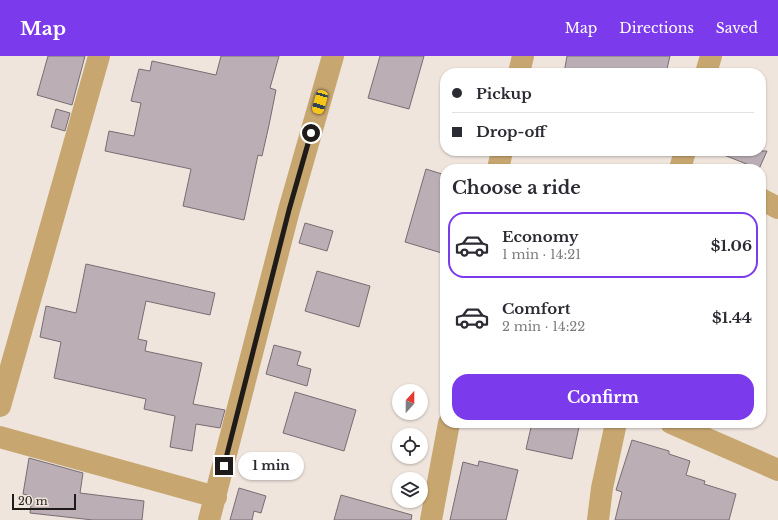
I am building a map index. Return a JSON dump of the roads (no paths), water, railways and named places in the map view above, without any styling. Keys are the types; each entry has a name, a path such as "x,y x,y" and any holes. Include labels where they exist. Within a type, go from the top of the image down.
{"street":[{"path":"0,406 99,56"},
{"path":"209,520 289,210 333,56"},
{"path":"520,68 523,56"},
{"path":"707,68 711,56"},
{"path":"766,202 778,208"},
{"path":"431,520 448,428"},
{"path":"598,520 602,488 615,428"},
{"path":"683,428 778,470"},
{"path":"0,437 216,497"}]}
